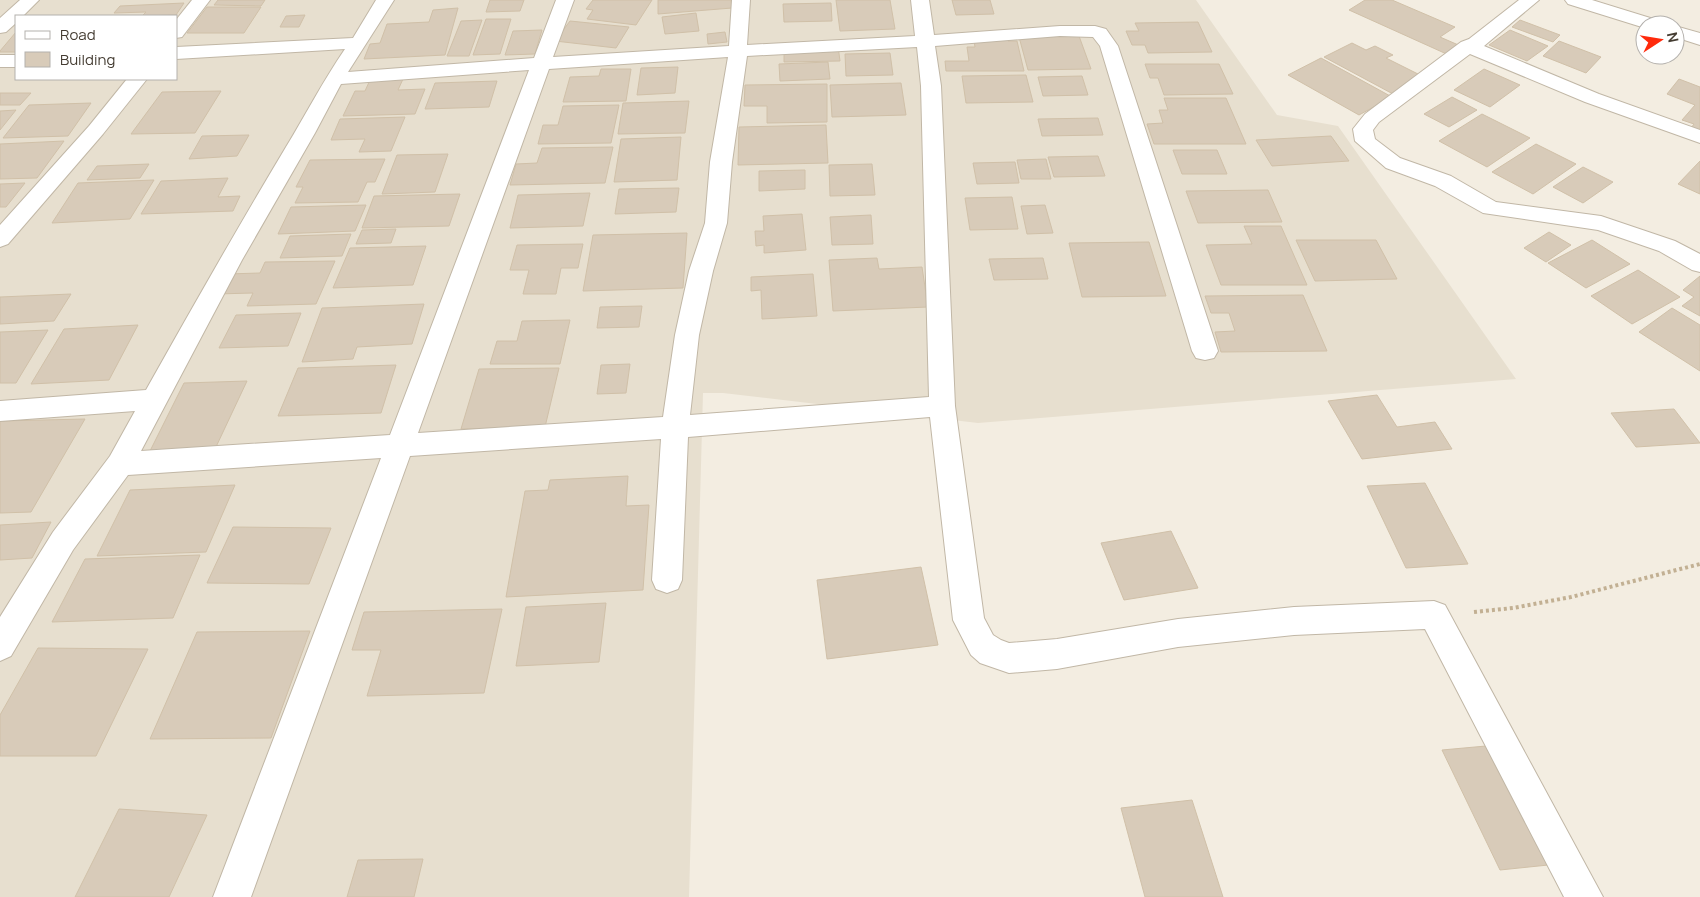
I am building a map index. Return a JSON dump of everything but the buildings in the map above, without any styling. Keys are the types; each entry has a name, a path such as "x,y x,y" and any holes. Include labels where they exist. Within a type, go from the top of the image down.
{"street":[{"path":"0,28 30,0"},
{"path":"178,30 201,0"},
{"path":"0,646 62,541 120,464 230,260 305,133 334,79 385,0"},
{"path":"232,897 565,0"},
{"path":"667,580 675,427 687,335 701,271 716,223 721,162 737,50 741,0"},
{"path":"920,0 926,41 934,149 942,406 969,620 982,644 991,652 1009,658 1057,654 1178,633 1275,623 1434,615 1584,897"},
{"path":"1530,0 1476,43 1468,46 1372,118 1363,130 1364,141 1393,163 1443,182 1492,208 1601,223 1667,246 1700,264"},
{"path":"1574,0 1635,19"},
{"path":"334,79 737,50 926,41 1060,31 1088,30 1100,33 1109,46 1205,351"},
{"path":"1685,34 1700,39"},
{"path":"178,53 359,43"},
{"path":"1468,46 1592,98 1700,137"},
{"path":"0,62 15,61"},
{"path":"0,239 96,130 136,80"},
{"path":"0,411 153,400"},
{"path":"120,464 675,427 942,406"}],"path":[{"path":"1434,615 1478,612 1568,598 1635,581 1672,569 1700,564"}],"shaded area":[{"path":"0,0 1196,0 1277,115 1338,126 1516,379 978,423 723,393 703,393 689,897 0,897"}]}
